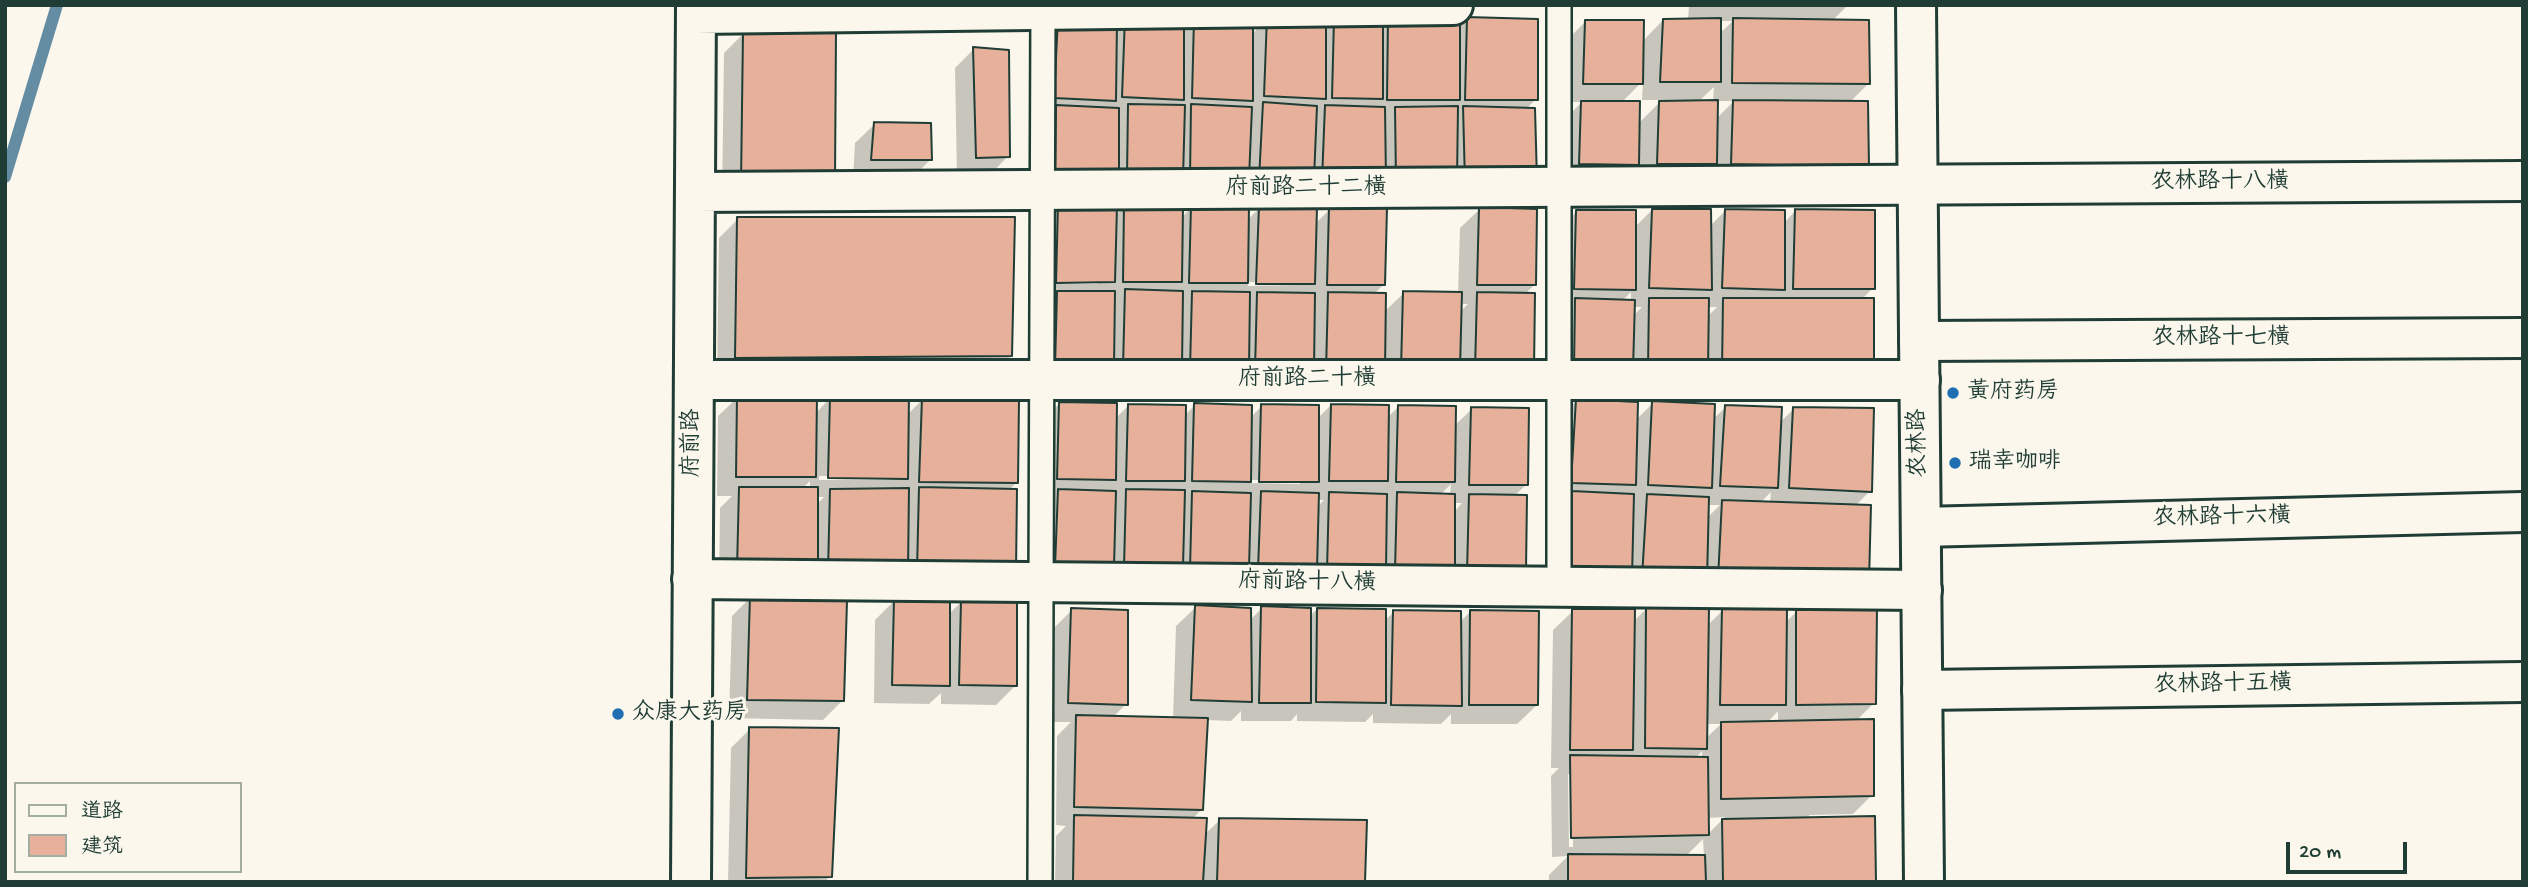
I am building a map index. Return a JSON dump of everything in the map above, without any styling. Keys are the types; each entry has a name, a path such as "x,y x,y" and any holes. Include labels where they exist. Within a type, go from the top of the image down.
{"street":[{"path":"696,10 1453,5"},
{"name":"农林路","path":"1916,5 1924,882"},
{"name":"府前路","path":"691,882 696,10"},
{"name":"农林路十八横","path":"1917,186 2523,181"},
{"name":"府前路二十二横","path":"695,192 1917,186"},
{"name":"农林路十七横","path":"1919,341 2523,338"},
{"name":"府前路二十横","path":"694,380 1920,380"},
{"name":"农林路十六横","path":"1921,527 2523,512"},
{"name":"府前路十八横","path":"692,579 1922,590"},
{"name":"农林路十五横","path":"1922,691 2523,682"}],"lane":[{"path":"1559,5 1559,587"},
{"path":"1040,882 1043,8"}],"building":[{"path":"1125,16 1184,17 1184,100 1122,97"},
{"path":"1267,16 1326,17 1326,99 1264,96"},
{"path":"1388,16 1460,18 1460,100 1387,100"},
{"path":"1467,17 1538,19 1538,100 1465,100"},
{"path":"1058,18 1117,20 1116,101 1054,98"},
{"path":"1194,18 1253,19 1253,101 1192,98"},
{"path":"1334,18 1383,18 1383,99 1332,98"},
{"path":"1721,18 1721,82 1660,82 1663,19"},
{"path":"1733,18 1869,20 1870,84 1732,83"},
{"path":"1585,20 1644,20 1643,84 1583,84"},
{"path":"836,31 835,181 741,182 743,32"},
{"path":"973,47 1009,50 1010,157 976,158"},
{"path":"1718,100 1717,164 1657,164 1659,101"},
{"path":"1733,100 1868,101 1869,167 1731,164"},
{"path":"1581,101 1640,101 1639,165 1579,164"},
{"path":"1263,102 1317,106 1314,179 1259,180"},
{"path":"1128,104 1185,105 1183,178 1127,177"},
{"path":"1191,104 1252,107 1249,179 1190,178"},
{"path":"1056,105 1119,108 1119,178 1055,178"},
{"path":"1325,105 1385,107 1386,180 1322,180"},
{"path":"1458,106 1457,180 1396,182 1395,107"},
{"path":"1463,106 1535,108 1537,181 1465,183"},
{"path":"874,122 931,123 932,160 871,160"},
{"path":"1058,204 1117,206 1115,282 1056,283"},
{"path":"1124,204 1183,206 1182,282 1123,282"},
{"path":"1191,205 1249,206 1248,283 1189,283"},
{"path":"1259,206 1317,207 1315,284 1256,284"},
{"path":"1329,207 1387,208 1385,285 1327,285"},
{"path":"1479,207 1537,209 1536,285 1477,285"},
{"path":"1652,209 1711,209 1712,290 1649,288"},
{"path":"1725,209 1785,210 1785,290 1722,288"},
{"path":"1795,209 1875,210 1875,289 1793,289"},
{"path":"1576,210 1636,210 1636,290 1574,289"},
{"path":"737,217 1015,217 1012,356 735,358"},
{"path":"1125,289 1183,291 1182,368 1123,367"},
{"path":"1057,291 1115,291 1114,368 1055,368"},
{"path":"1192,291 1250,292 1249,369 1190,369"},
{"path":"1403,291 1462,292 1460,369 1401,369"},
{"path":"1257,292 1315,293 1314,370 1255,370"},
{"path":"1328,292 1386,293 1385,370 1326,371"},
{"path":"1477,292 1535,293 1534,370 1475,370"},
{"path":"1575,298 1635,300 1633,370 1574,370"},
{"path":"1649,298 1709,298 1708,369 1648,369"},
{"path":"1723,298 1874,298 1874,370 1722,370"},
{"path":"737,395 817,395 816,477 736,477"},
{"path":"909,396 908,479 828,478 830,397"},
{"path":"922,398 1019,401 1018,483 919,482"},
{"path":"1576,399 1638,402 1636,485 1571,483"},
{"path":"1652,401 1715,404 1712,488 1648,485"},
{"path":"1059,402 1117,403 1116,480 1057,479"},
{"path":"1194,403 1252,405 1251,482 1192,481"},
{"path":"1128,404 1186,405 1185,481 1126,481"},
{"path":"1261,404 1319,405 1319,482 1259,482"},
{"path":"1331,404 1389,405 1388,481 1329,481"},
{"path":"1398,405 1456,406 1455,482 1396,482"},
{"path":"1725,405 1782,407 1778,488 1720,486"},
{"path":"1471,407 1529,408 1528,485 1469,485"},
{"path":"1793,407 1874,408 1872,492 1789,488"},
{"path":"739,487 818,487 818,569 737,569"},
{"path":"919,487 1017,489 1016,572 917,570"},
{"path":"909,488 908,571 828,571 830,489"},
{"path":"1058,489 1116,491 1114,567 1055,567"},
{"path":"1126,489 1185,490 1183,567 1124,567"},
{"path":"1192,491 1251,493 1249,569 1190,569"},
{"path":"1261,491 1319,493 1317,570 1258,569"},
{"path":"1572,491 1634,494 1632,578 1567,575"},
{"path":"1329,492 1387,494 1386,571 1327,570"},
{"path":"1397,492 1455,494 1455,570 1395,570"},
{"path":"1469,494 1527,495 1526,572 1467,572"},
{"path":"1647,494 1709,497 1707,581 1642,578"},
{"path":"1722,500 1871,505 1869,582 1718,579"},
{"path":"750,595 847,601 844,701 747,700"},
{"path":"894,599 950,602 950,686 892,685"},
{"path":"961,601 1017,602 1017,686 959,685"},
{"path":"1195,605 1251,608 1252,702 1191,700"},
{"path":"1261,606 1311,608 1311,703 1259,703"},
{"path":"1646,607 1709,607 1707,749 1645,748"},
{"path":"1877,607 1876,704 1796,705 1796,610"},
{"path":"1071,608 1128,610 1128,705 1068,703"},
{"path":"1317,608 1386,609 1386,703 1316,702"},
{"path":"1722,608 1787,609 1786,705 1720,705"},
{"path":"1572,609 1635,609 1633,750 1570,750"},
{"path":"1393,610 1461,611 1462,706 1391,705"},
{"path":"1470,610 1539,611 1538,705 1469,705"},
{"path":"1076,715 1208,718 1203,810 1074,807"},
{"path":"1874,719 1874,796 1721,799 1721,722"},
{"path":"749,727 839,728 832,877 746,878"},
{"path":"1570,755 1708,757 1709,835 1571,838"},
{"path":"1074,815 1207,818 1203,882 1073,882"},
{"path":"1875,816 1876,882 1723,882 1722,819"},
{"path":"1219,818 1367,820 1365,882 1217,882"},
{"path":"1568,854 1705,855 1706,882 1568,882"}],"waterway":[{"path":"5,177 57,5"}],"place":[{"name":"黄府药房","path":"1953,393"},
{"name":"瑞幸咖啡","path":"1955,463"},
{"name":"众康大药房","path":"618,714"}]}
